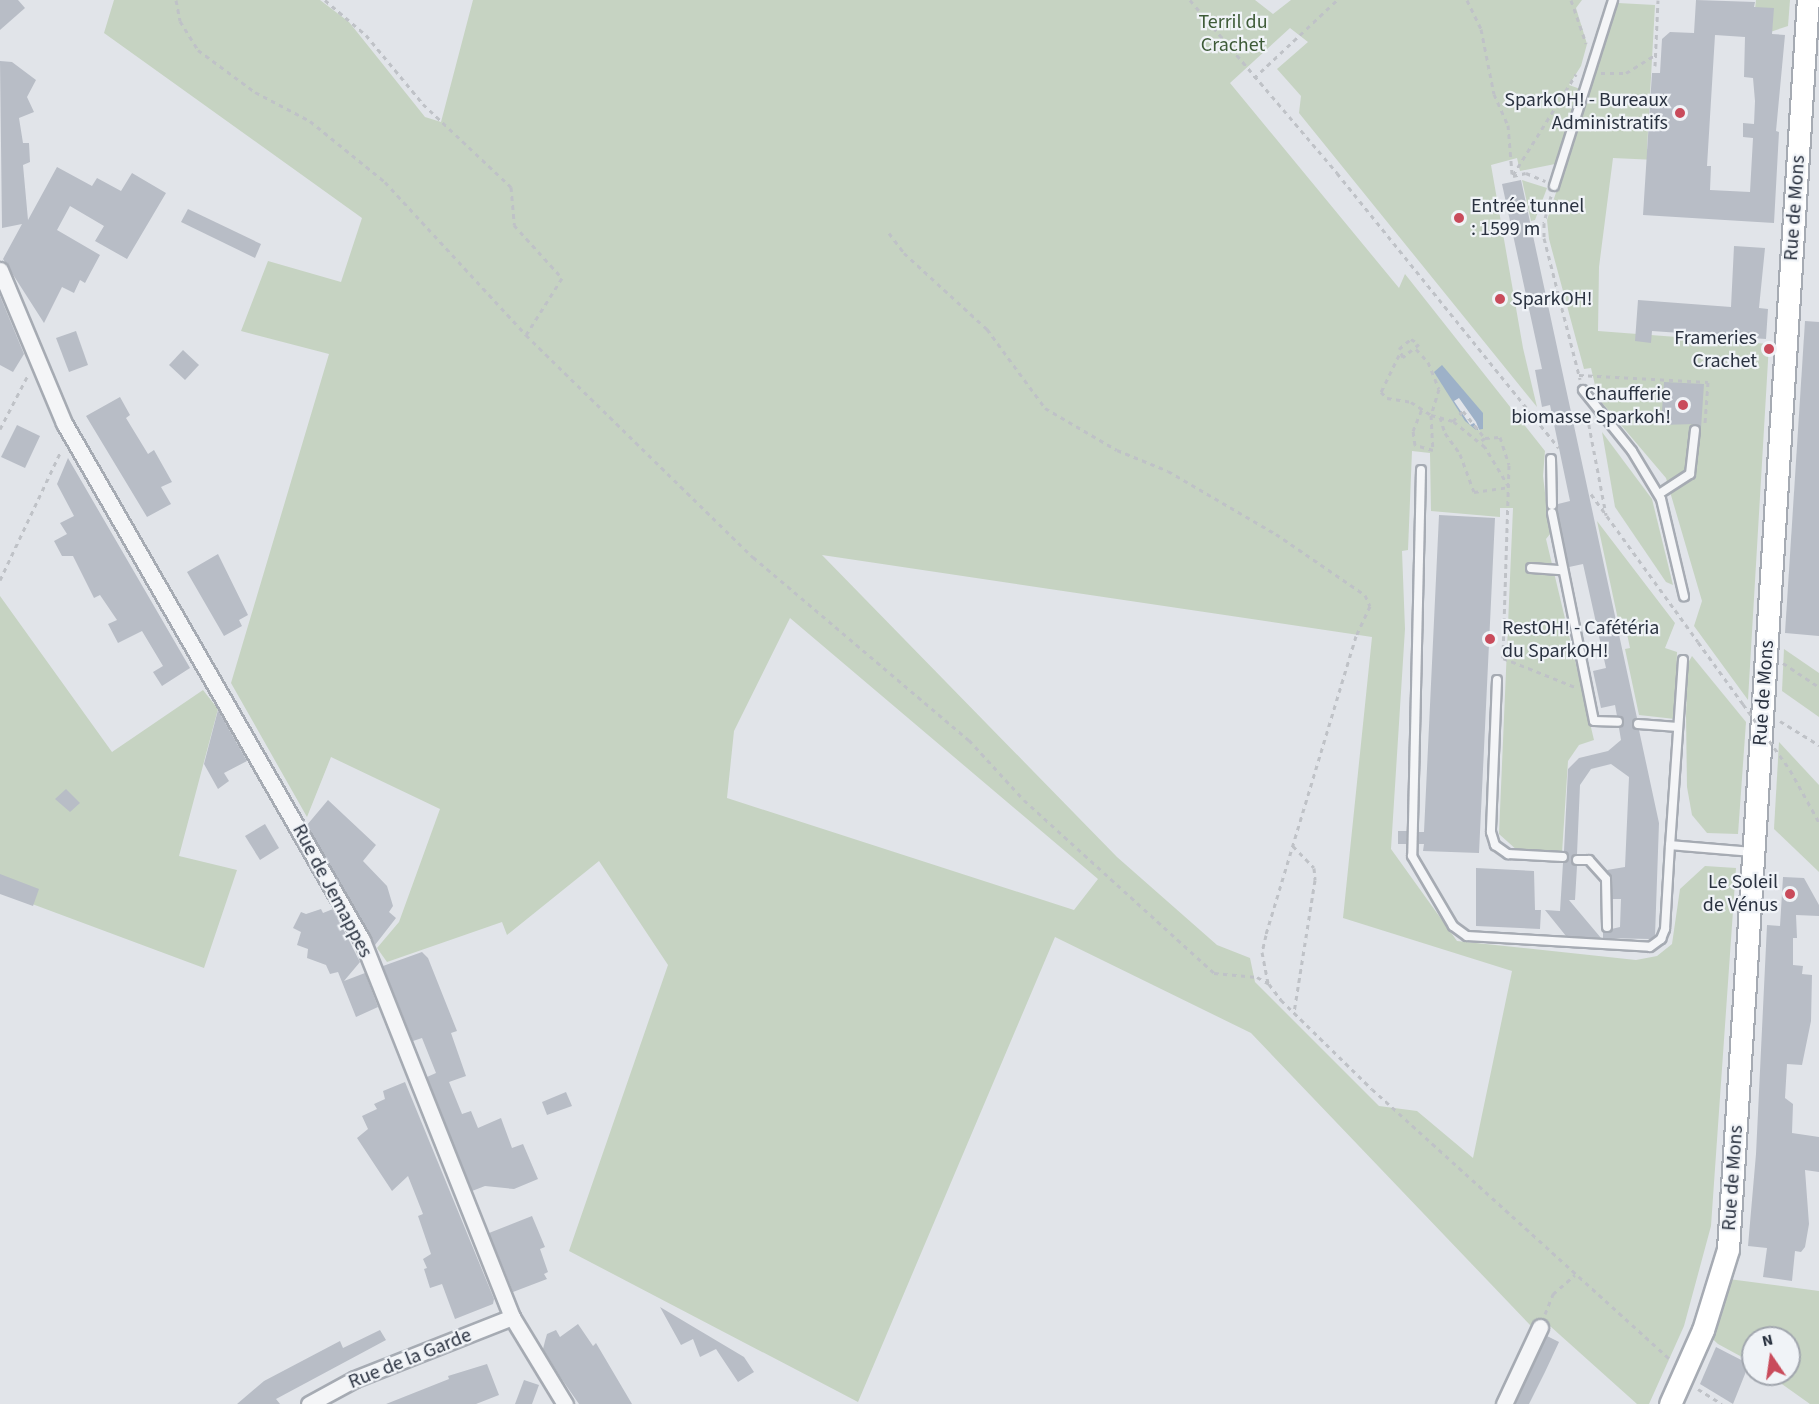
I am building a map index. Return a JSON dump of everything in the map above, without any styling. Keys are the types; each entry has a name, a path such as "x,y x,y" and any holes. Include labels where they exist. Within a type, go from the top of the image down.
{"main road":[{"name":"Rue de Mons","path":"1670,1404 1716,1294 1728,1249 1753,852 1753,707 1767,651 1808,0"}],"street":[{"name":"Rue de Jemappes","path":"0,270 70,432 362,940 512,1317 565,1404"},
{"name":"Rue de la Garde","path":"309,1404 355,1379 512,1317"},
{"path":"1504,1404 1540,1327"}],"lane":[{"path":"1554,186 1613,0"},
{"path":"1583,390 1632,451 1659,494 1684,596"},
{"path":"1659,494 1690,474 1695,430"},
{"path":"1551,459 1552,509 1562,570 1594,721 1618,722"},
{"path":"1421,470 1412,855 1454,926 1467,936 1650,947 1661,939 1665,929 1683,660"},
{"path":"1531,568 1562,570"},
{"path":"1497,680 1491,832 1495,845 1509,855 1563,857"},
{"path":"1638,724 1678,727"},
{"path":"1670,845 1753,852"},
{"path":"1577,860 1588,860 1606,879 1607,927"}],"path":[{"path":"176,0 180,21 198,50 255,92 310,121 385,182 526,335 753,557 969,740 1024,800 1214,973 1257,977 1269,984 1294,1013 1682,1377 1722,1404"},
{"path":"325,0 366,35 423,104 511,187 514,225 562,278 526,335"},
{"path":"1190,0 1337,173 1561,451"},
{"path":"1254,78 1337,0"},
{"path":"1467,0 1481,29 1494,94 1508,125 1512,176"},
{"path":"1571,0 1587,44 1584,55"},
{"path":"1655,66 1658,0"},
{"path":"1591,71 1620,75 1656,54"},
{"path":"1512,176 1581,66"},
{"path":"1512,176 1526,174 1554,186 1544,223 1544,238 1583,390 1606,515"},
{"path":"889,233 904,253 987,329 1045,408 1117,450 1178,476 1276,534 1365,595 1370,606 1356,636 1262,952 1269,984"},
{"path":"1399,355 1406,357 1416,349 1418,340 1411,339 1399,349 1399,355 1380,392 1431,415 1453,422 1479,443 1509,488"},
{"path":"1416,349 1428,362 1439,389 1431,415 1433,450 1415,445 1413,431 1422,409"},
{"path":"0,429 37,359"},
{"path":"1579,375 1708,382 1705,428"},
{"path":"1453,422 1463,411 1485,438"},
{"path":"1440,417 1445,434 1460,454 1474,492 1509,488"},
{"path":"0,580 70,432"},
{"path":"1479,443 1495,435 1503,440 1509,465 1503,658 1588,692"},
{"path":"1591,494 1698,642 1753,707 1819,822"},
{"path":"1767,651 1819,687"},
{"path":"1753,707 1819,745"},
{"path":"1293,846 1314,868 1315,880 1294,1013"},
{"path":"1540,1327 1553,1294 1575,1275"}],"green space":[{"name":"Terril du Crachet","path":"114,0 320,0 349,22 425,117 441,122 473,0 1255,0 1273,14 1291,0 1582,0 1576,8 1587,44 1581,66 1569,85 1583,90 1560,163 1520,171 1517,158 1491,165 1523,348 1537,407 1299,113 1301,96 1277,69 1308,42 1290,28 1230,83 1399,288 1405,274 1545,451 1543,476 1550,534 1546,539 1594,740 1579,745 1568,761 1562,853 1518,851 1499,834 1513,508 1500,508 1500,517 1431,511 1430,453 1412,451 1408,550 1402,551 1405,629 1391,849 1457,941 1636,960 1657,956 1672,944 1680,889 1705,866 1736,868 1711,1226 1684,1326 1649,1404 1637,1404 1550,1326 1531,1326 1251,1033 1055,937 858,1402 569,1251 668,965 599,861 507,935 502,922 387,962 377,948 399,922 440,809 331,757 307,817 231,683 329,354 241,331 268,261 341,282 362,218 104,33","holes":["822,555 1372,637 1343,918 1512,971 1473,1158 1417,1111 1379,1106 1255,982 1250,958 1217,945 1117,857","790,618 1098,879 1074,910 727,798 734,731"]},
{"path":"1756,0 1790,0 1788,26 1752,38"},
{"path":"1618,3 1655,5 1647,149 1700,162 1613,158 1599,267 1598,331 1769,344 1748,700 1694,626 1702,601 1666,478 1598,398 1591,368 1584,369 1549,239 1547,220"},
{"path":"1522,180 1547,188 1535,220 1531,221"},
{"path":"1602,432 1652,499 1673,585 1666,582 1615,507"},
{"path":"1597,521 1675,623 1665,648 1677,652 1675,719 1639,715 1625,649 1630,648 1626,629 1620,629"},
{"path":"0,596 112,752 203,690 218,709 179,856 237,870 204,968 0,892"},
{"path":"1784,649 1819,673 1819,717 1782,691"},
{"path":"1692,656 1746,722 1738,834 1707,833 1692,815 1687,787 1686,716 1688,663"},
{"path":"1779,742 1819,785 1819,872 1774,829"},
{"path":"1721,1278 1819,1291 1819,1404 1810,1404 1785,1386 1801,1386 1801,1326 1741,1326 1741,1356 1718,1344 1703,1330"}],"water":[{"path":"1442,365 1483,413 1483,429 1476,430 1465,421 1434,372"}],"pier":[{"path":"1459,398 1476,422 1480,432 1474,423 1470,425 1454,401"}],"building":[{"path":"0,0 18,0 25,8 0,30"},
{"path":"1696,0 1755,2 1754,7 1774,8 1772,34 1785,35 1776,131 1779,132 1774,223 1643,215 1652,73 1660,73 1662,39 1670,32 1694,33","holes":["1715,35 1745,37 1744,77 1753,78 1755,101 1754,124 1743,123 1743,137 1753,138 1750,192 1710,190 1711,166 1707,166"]},
{"path":"0,61 12,62 36,80 27,97 34,112 19,118 23,143 29,143 30,162 23,165 28,220 57,167 92,186 97,178 121,191 132,173 166,193 127,259 95,241 104,226 70,206 57,230 100,255 85,283 80,280 74,293 62,287 44,323 3,259 22,224 2,228"},
{"path":"1521,180 1637,718 1632,726 1639,730 1659,823 1655,936 1650,939 1603,938 1603,931 1620,927 1621,899 1612,899 1612,879 1607,870 1625,867 1629,777 1611,764 1591,769 1580,785 1577,854 1571,859 1577,866 1575,900 1569,900 1601,938 1566,936 1545,910 1560,911 1563,863 1569,858 1564,851 1568,769 1579,758 1608,751 1621,740 1619,728 1624,722 1617,716 1615,705 1601,708 1593,671 1606,668 1583,564 1569,567 1556,509 1558,504 1570,501 1550,405 1542,407 1535,370 1542,369 1502,184"},
{"path":"188,209 261,244 255,258 181,222"},
{"path":"1734,246 1765,248 1759,308 1768,309 1766,339 1652,331 1651,343 1635,341 1638,300 1731,307"},
{"path":"0,296 24,354 13,372 0,365"},
{"path":"1805,321 1819,322 1819,636 1785,633"},
{"path":"76,331 88,365 69,372 56,338"},
{"path":"183,350 199,365 185,380 169,365"},
{"name":"Chaufferie biomasse Sparkoh!","path":"1664,382 1704,384 1701,428 1695,424 1661,425"},
{"path":"120,397 130,415 126,418 148,454 154,450 172,482 161,487 171,504 147,517 86,416"},
{"path":"17,425 40,436 25,468 1,457"},
{"path":"68,458 190,668 162,686 153,672 163,666 142,631 118,643 108,624 117,620 100,595 94,598 73,556 62,556 54,541 67,534 60,523 74,516 57,484"},
{"path":"1439,515 1495,518 1479,853 1423,851 1424,844 1418,844 1419,832 1424,832"},
{"path":"218,554 248,615 239,620 242,626 224,636 187,572"},
{"path":"218,710 247,761 224,773 229,781 218,789 204,764"},
{"path":"66,789 80,803 70,812 55,799"},
{"path":"328,800 376,845 363,861 387,886 393,906 389,912 396,918 375,945 307,825"},
{"path":"265,824 279,848 260,860 245,836"},
{"path":"1398,831 1407,831 1406,844 1398,844"},
{"path":"1476,868 1534,871 1535,910 1541,910 1540,929 1476,926"},
{"path":"0,874 39,889 33,906 0,894"},
{"path":"1783,877 1804,878 1819,905 1819,916 1796,915 1797,938 1793,938 1793,965 1803,966 1802,974 1812,975 1811,1021 1802,1065 1787,1064 1785,1098 1793,1104 1792,1133 1819,1137 1819,1172 1805,1170 1809,1224 1805,1247 1801,1252 1795,1251 1792,1281 1763,1277 1767,1248 1748,1246 1756,1154 1767,925 1780,926"},
{"path":"321,909 323,913 333,909 360,962 344,981 365,973 378,1007 356,1017 338,972 330,974 326,965 307,958 308,949 297,945 301,932 293,928 301,912 306,914"},
{"path":"422,952 428,958 457,1031 451,1033 466,1076 449,1082 462,1114 471,1111 478,1128 501,1118 512,1148 523,1144 538,1179 514,1189 485,1186 472,1191 427,1077 436,1073 422,1038 413,1041 383,966"},
{"path":"405,1082 494,1299 493,1304 455,1319 442,1284 430,1288 423,1259 431,1254 418,1216 423,1214 408,1176 392,1191 357,1138 368,1129 362,1116 377,1109 374,1104 385,1099 383,1091"},
{"path":"566,1092 572,1106 547,1115 542,1102"},
{"path":"532,1216 545,1247 540,1249 548,1272 544,1274 547,1279 513,1292 489,1233"},
{"path":"660,1307 744,1357 754,1372 738,1382 716,1349 700,1357 693,1339 681,1345"},
{"path":"578,1324 593,1346 596,1343 632,1404 579,1404 561,1378 543,1349 547,1334 556,1330 560,1337"},
{"path":"380,1330 386,1340 276,1399 280,1404 237,1404 264,1381 340,1341 343,1348"},
{"path":"1547,1336 1559,1342 1545,1372 1529,1404 1515,1404"},
{"path":"1716,1347 1741,1360 1741,1384 1733,1404 1700,1384"},
{"path":"487,1364 499,1395 476,1404 386,1404 449,1379 448,1376"},
{"path":"524,1380 539,1385 532,1404 515,1404"}],"place":[{"name":"SparkOH! - Bureaux Administratifs","path":"1680,113"},
{"name":"Entrée tunnel : 1599 m","path":"1459,218"},
{"name":"SparkOH!","path":"1500,299"},
{"name":"Frameries Crachet","path":"1769,349"},
{"name":"Chaufferie biomasse Sparkoh!","path":"1683,405"},
{"name":"RestOH! - Cafétéria du SparkOH!","path":"1490,639"},
{"name":"Le Soleil de Vénus","path":"1790,894"}]}
